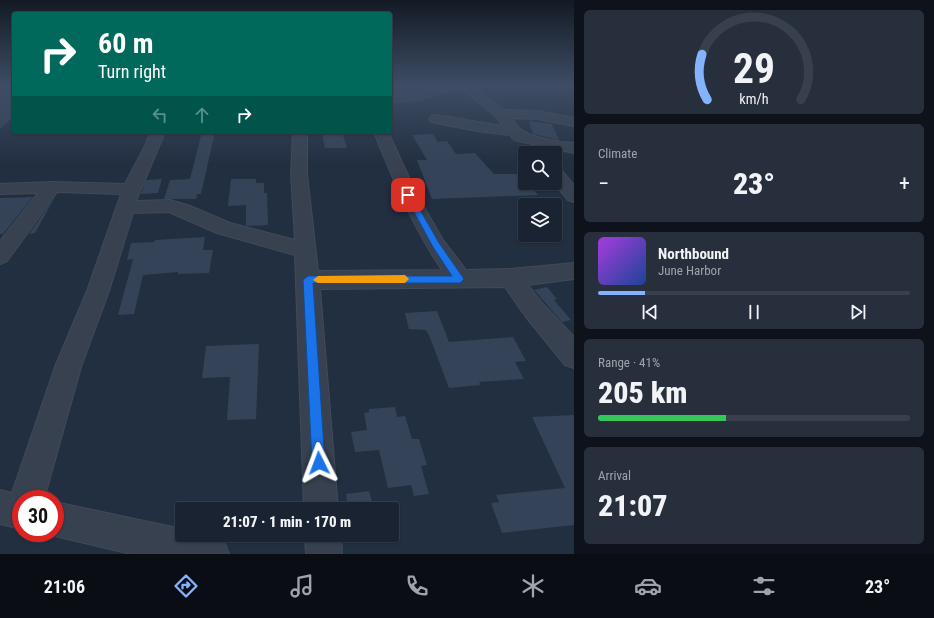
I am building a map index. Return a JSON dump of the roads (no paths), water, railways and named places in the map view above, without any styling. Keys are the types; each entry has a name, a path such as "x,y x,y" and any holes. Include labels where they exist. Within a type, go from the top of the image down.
{"street":[{"path":"498,112 513,131 528,146"},
{"path":"501,114 538,115 574,122"},
{"path":"436,118 477,128 513,131 526,137 558,146 574,148"},
{"path":"30,490 68,367 98,291 129,198 157,134"},
{"path":"300,134 299,174 308,280 321,502"},
{"path":"383,134 408,195 436,245 460,279"},
{"path":"562,182 574,196"},
{"path":"0,256 52,188"},
{"path":"0,189 52,188 129,198 170,206 183,210 224,228 306,251"},
{"path":"308,280 511,278 574,271"},
{"path":"511,278 554,334 574,356"},
{"path":"0,507 12,510"},
{"path":"64,521 211,554"},
{"path":"323,542 324,554"}]}
